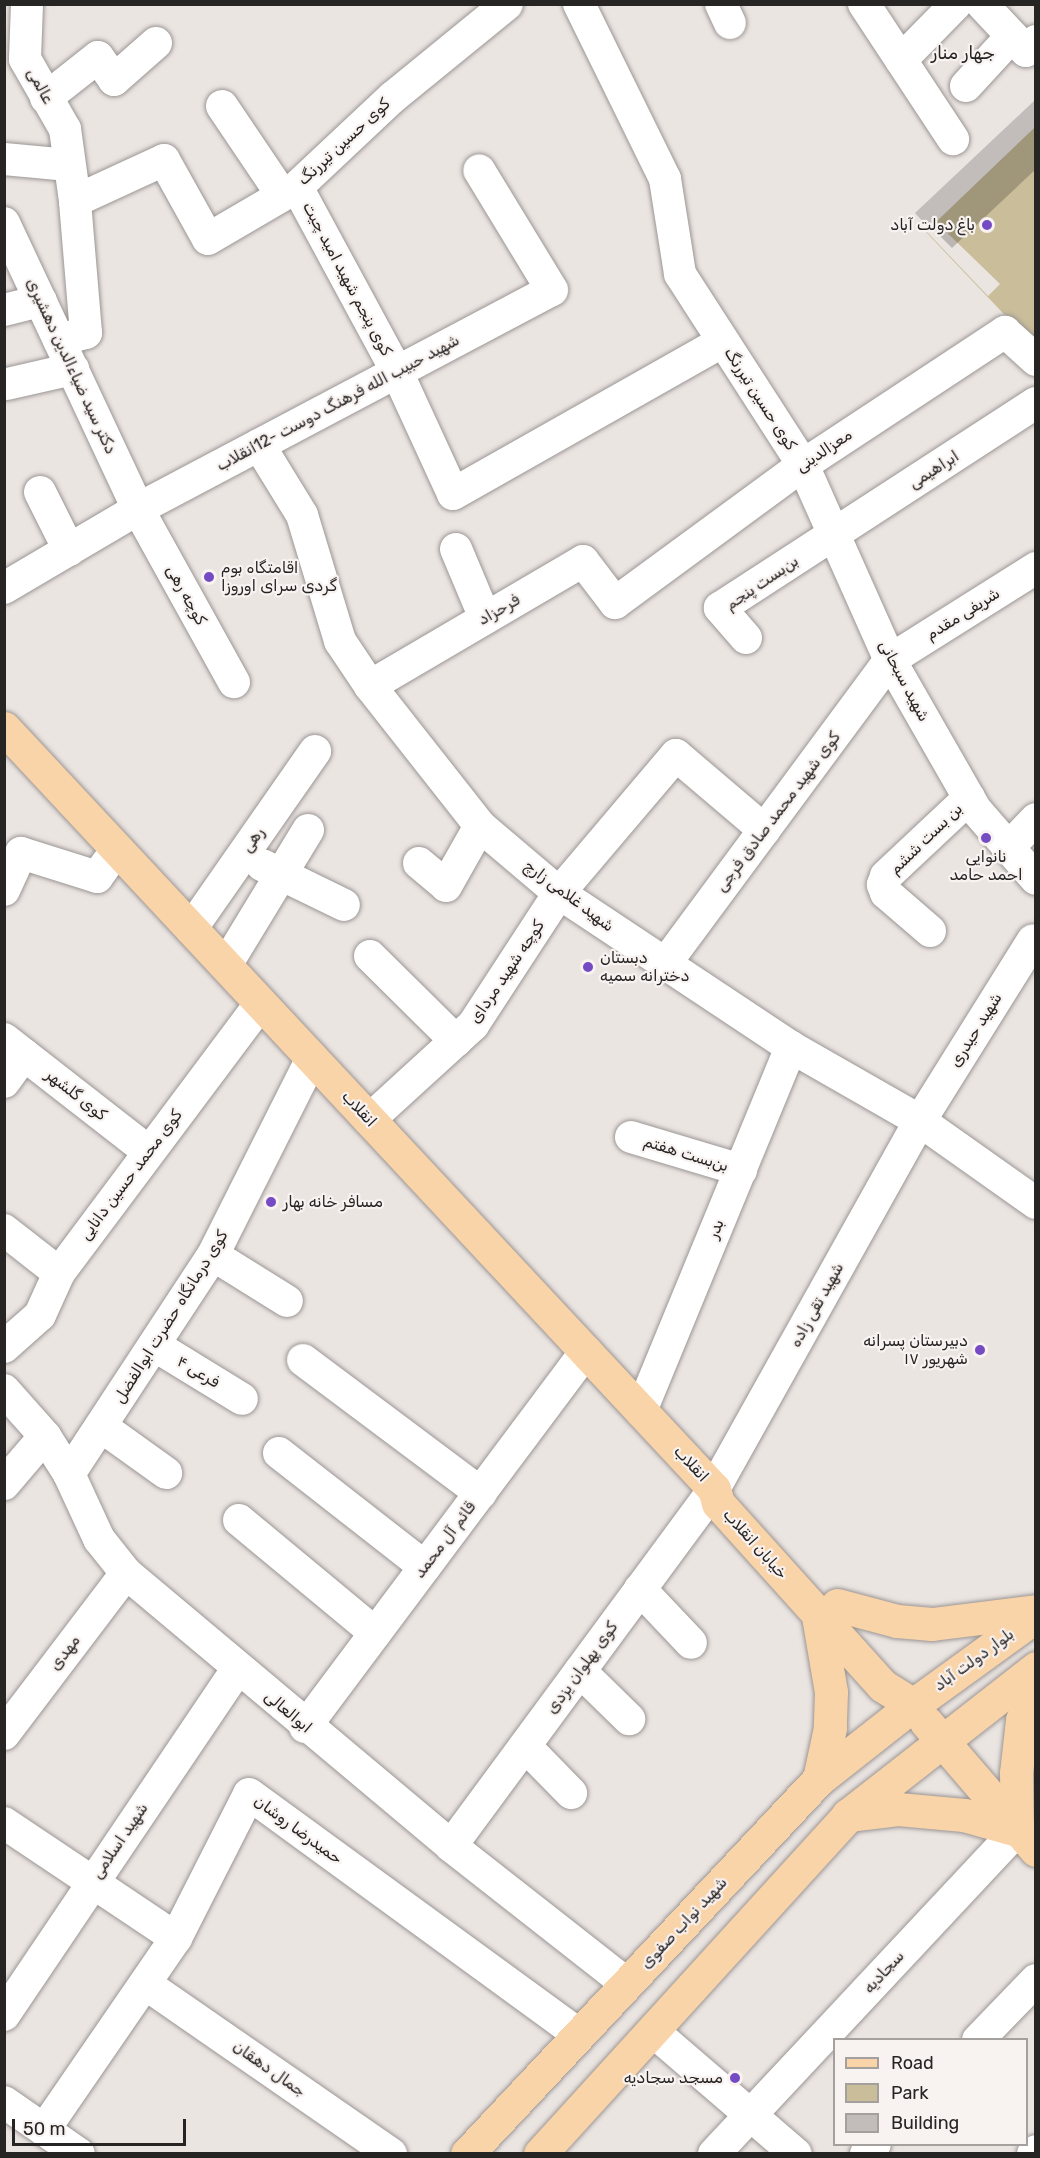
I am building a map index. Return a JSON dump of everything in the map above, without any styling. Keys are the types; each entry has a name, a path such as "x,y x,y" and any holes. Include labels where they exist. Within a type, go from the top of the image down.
{"main road":[{"name":"انقلاب","path":"4,728 714,1489"},
{"name":"خیابان انقلاب","path":"714,1489 718,1503 827,1609 883,1686 913,1705 1026,1840"},
{"path":"819,1779 830,1728 831,1692 827,1609 897,1621 932,1624 1035,1611"},
{"name":"بلوار دولت آباد","path":"913,1705 1035,1616"},
{"path":"540,2154 654,2032 848,1815 1035,1668"},
{"path":"1026,1840 1016,1773 1022,1720 1035,1685"},
{"name":"شهید نواب صفوی","path":"467,2154 819,1779 913,1705"},
{"path":"848,1815 898,1809 964,1815 1026,1840"}],"street":[{"name":"عالمی","path":"27,4 26,59 65,129 69,165"},
{"name":"کوی حسین تیررنگ","path":"75,201 164,160 208,239 290,191 393,98 507,4"},
{"name":"کوی حسین تیررنگ","path":"579,4 664,179 680,274 802,465"},
{"path":"864,4 953,139"},
{"path":"901,60 956,4"},
{"path":"966,86 1025,42 982,4"},
{"path":"46,98 98,57 114,80 156,43"},
{"name":"کوی پنجم شهید امید چیت","path":"222,106 290,191 397,372 453,495 723,341"},
{"path":"4,159 69,165 75,201 86,333 59,340"},
{"name":"شهید حبیب الله فرهنگ دوست -12انقلاب","path":"4,588 138,509 552,290 479,170"},
{"name":"دکتر سید ضیاءالدین دهشیری","path":"4,223 138,509"},
{"path":"4,310 41,301"},
{"name":"معزالدینی","path":"615,603 802,465 1005,332 1035,360"},
{"path":"8,384 73,369"},
{"name":"ابراهیمی","path":"833,537 1035,403"},
{"name":"شهید غلامی زارچ","path":"260,445 302,515 340,641 370,686 480,826 559,893 792,1047 920,1121 1035,1203"},
{"name":"شهید سبحانی","path":"802,465 890,660 969,798 1035,879"},
{"path":"40,492 69,550"},
{"name":"کوچه رهی","path":"138,509 234,682"},
{"name":"بن‌بست پنجم","path":"746,638 720,608 833,537"},
{"path":"456,549 485,618"},
{"name":"فرحزاد","path":"370,686 583,561 615,603"},
{"name":"شریفی مقدم","path":"890,660 1035,568"},
{"name":"کوی شهید محمد صادق فرجی","path":"665,964 890,660"},
{"name":"رهی","path":"191,928 315,751"},
{"name":"کوچه شهید مردای","path":"369,1120 473,1025 559,893 676,755 764,830"},
{"name":"بن بست ششم","path":"930,931 886,893 883,885 886,876 969,798"},
{"path":"1008,848 1035,819"},
{"path":"418,863 446,886 480,826"},
{"path":"226,965 308,830"},
{"path":"4,890 21,853 97,877 117,849"},
{"path":"243,854 344,905"},
{"name":"شهید حیدری","path":"920,1121 1033,940"},
{"path":"370,957 456,1041"},
{"name":"کوی محمد حسین دانایی","path":"4,1347 40,1315 59,1273 148,1150 261,1003"},
{"path":"4,1082 14,1046"},
{"name":"کوی گلشهر","path":"14,1046 148,1150"},
{"name":"بدر","path":"641,1411 792,1047"},
{"name":"کوی درمانگاه حضرت ابوالفضل","path":"69,1474 213,1255 312,1058"},
{"name":"شهید تقی زاده","path":"714,1489 920,1121"},
{"name":"بن‌بست هفتم","path":"631,1137 741,1170"},
{"path":"4,1230 59,1273"},
{"path":"213,1255 287,1300"},
{"name":"فرعی ۴","path":"154,1345 242,1399"},
{"name":"قائم آل محمد","path":"305,1727 586,1352"},
{"path":"303,1360 481,1493"},
{"name":"ابوالعالی","path":"4,1390 45,1436 69,1474 99,1539 126,1573 305,1727 451,1846 627,1984"},
{"path":"102,1427 166,1473"},
{"path":"4,1484 45,1436"},
{"path":"279,1453 425,1567"},
{"name":"کوی پهلوان یزدی","path":"451,1846 714,1489"},
{"path":"239,1520 375,1633"},
{"name":"مهدی","path":"4,1734 126,1573"},
{"path":"640,1589 692,1643"},
{"name":"شهید اسلامی","path":"4,2015 237,1669"},
{"path":"580,1671 629,1719"},
{"path":"525,1746 571,1793"},
{"name":"حمیدرضا روشان","path":"44,2130 147,1985 176,1938 249,1794 580,2035"},
{"path":"4,1824 176,1938"},
{"name":"سجادیه","path":"714,2154 750,2115 1026,1840"},
{"path":"980,2038 1035,1980"},
{"name":"جمال دهقان","path":"147,1985 391,2154"},
{"path":"654,2032 796,2154"},
{"path":"4,2102 79,2154"}],"green space":[{"name":"باغ دولت آباد","path":"1035,127 1035,347 925,231 929,227 926,231 988,296 1000,284 936,222"}],"building":[{"path":"1035,100 1035,127 929,228 915,213"}],"place":[{"name":"باغ دولت آباد","path":"987,225"},
{"name":"اقامتگاه بوم گردی سرای اوروزا","path":"209,577"},
{"name":"نانوایی احمد حامد","path":"986,838"},
{"name":"دبستان دخترانه سمیه","path":"588,967"},
{"name":"مسافر خانه بهار","path":"271,1202"},
{"name":"دبیرستان پسرانه ۱۷ شهریور","path":"980,1350"},
{"name":"مسجد سجادیه","path":"735,2078"}],"district":[{"name":"جهار منار","path":"963,53"}]}
